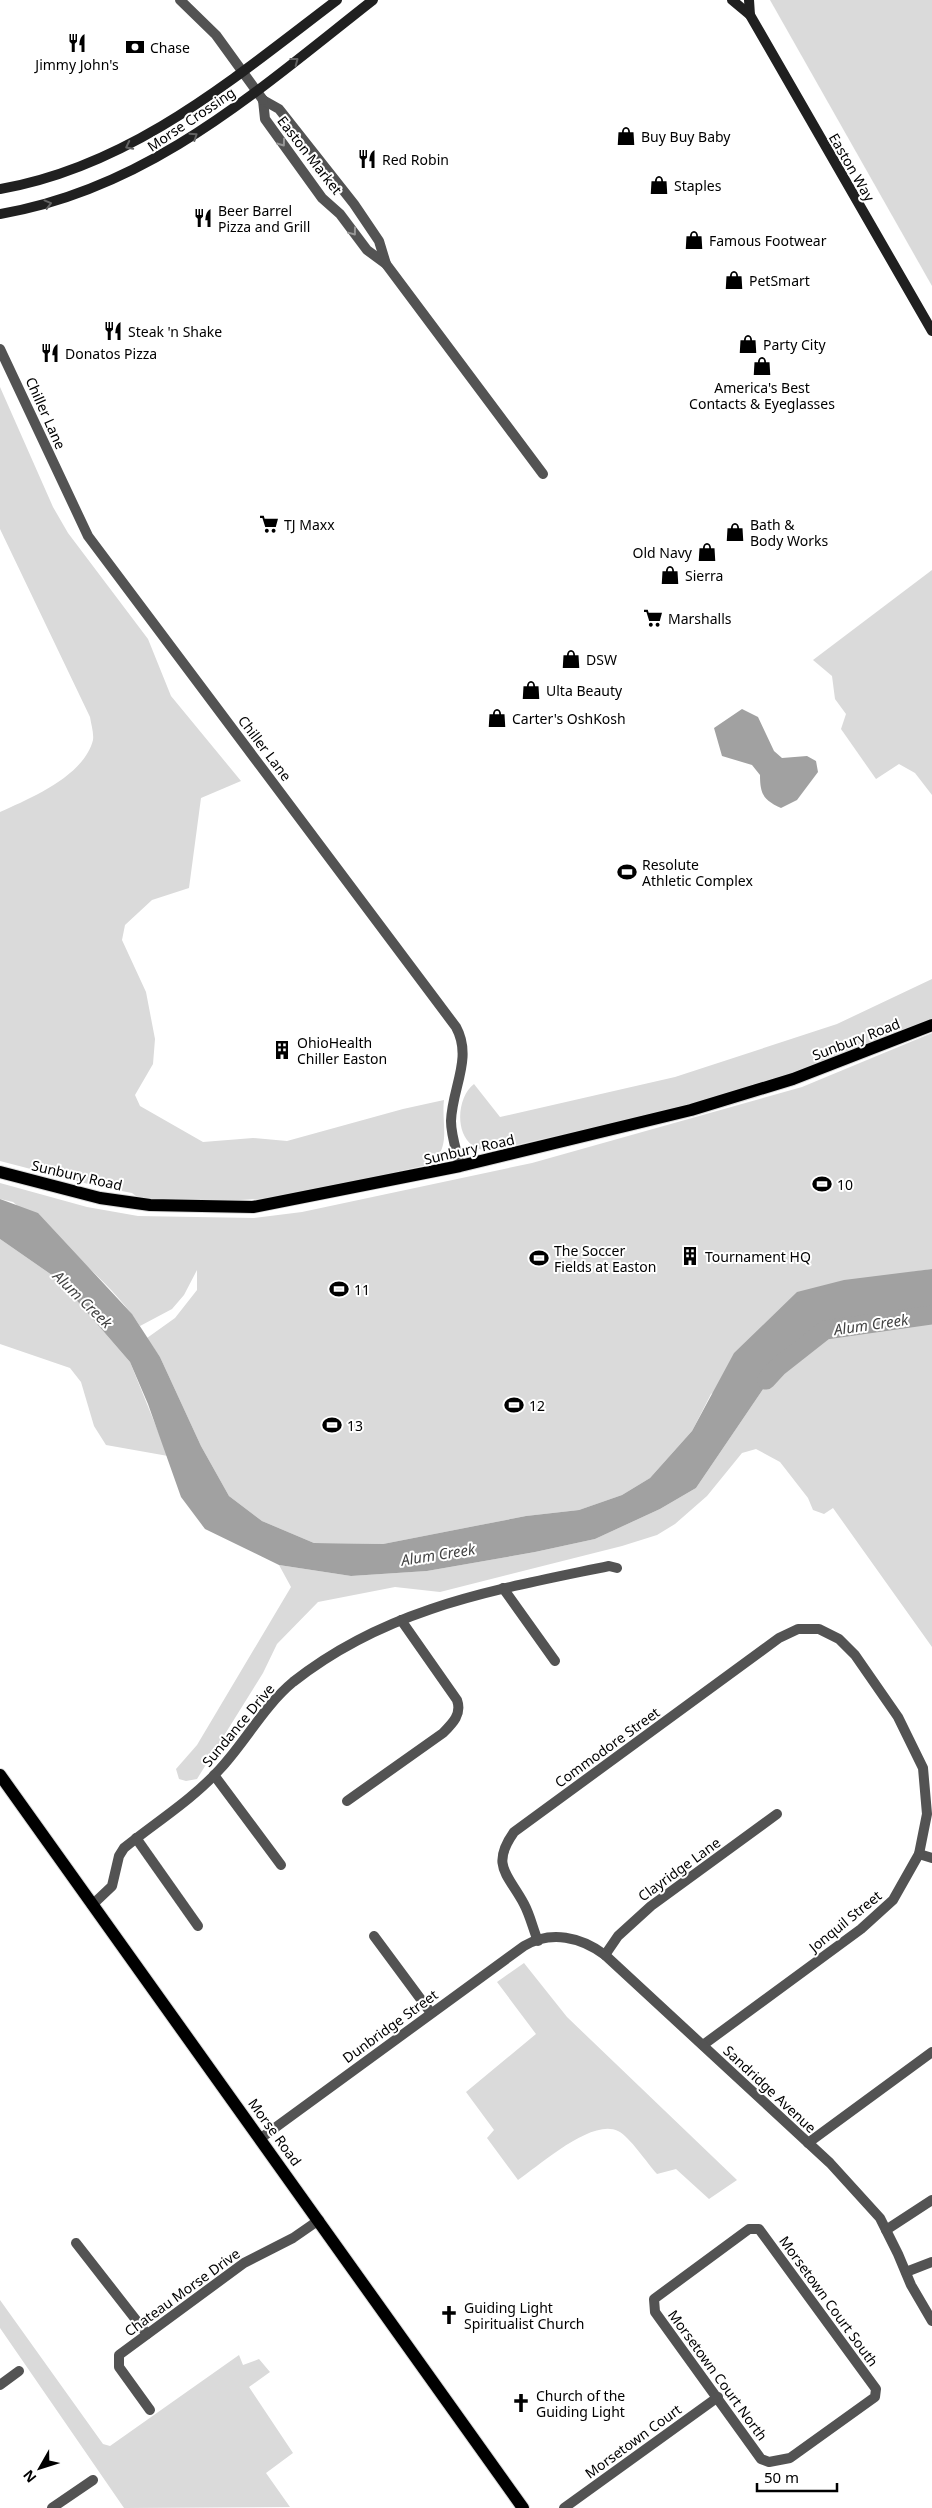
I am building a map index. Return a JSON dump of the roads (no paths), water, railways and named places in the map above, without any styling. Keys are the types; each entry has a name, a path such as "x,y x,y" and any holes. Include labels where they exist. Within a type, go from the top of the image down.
{"main road":[{"name":"Morse Crossing","path":"0,189 59,174 118,152 179,117 243,72 337,0"},
{"name":"Morse Crossing","path":"0,214 69,198 138,169 191,138 256,91 373,0"},
{"name":"Easton Way","path":"732,0 750,15 932,331"},
{"name":"Easton Way","path":"749,0 750,15"},
{"name":"Sunbury Road","path":"0,1172 100,1198 150,1205 253,1207 460,1166 691,1110 793,1079 932,1025"},
{"name":"Morse Road","path":"0,1775 261,2138 523,2508"}],"street":[{"path":"180,0 216,35 263,100"},
{"name":"Easton Market","path":"263,100 279,109 354,204 379,241 386,264"},
{"name":"Easton Market","path":"263,100 265,119 322,198 340,214 367,250 386,264 543,474"},
{"name":"Chiller Lane","path":"0,349 88,536 456,1027 463,1039 464,1053 451,1121 460,1166"},
{"name":"Sundance Drive","path":"92,1905 112,1886 119,1856 124,1848 214,1775 276,1699 293,1682 347,1644 447,1602 503,1588 610,1566 617,1568"},
{"path":"503,1588 555,1661"},
{"path":"348,1801 443,1733 456,1719 458,1713 459,1706 457,1700 401,1620"},
{"name":"Commodore Street","path":"538,1941 524,1904 507,1880 501,1864 504,1847 514,1832 779,1638 798,1629 819,1629"},
{"name":"Jonquil Street","path":"703,2045 861,1929 893,1900 919,1854 927,1814 923,1768 898,1717 854,1655 839,1639 819,1629"},
{"path":"214,1775 281,1865"},
{"name":"Clayridge Lane","path":"605,1955 618,1936 651,1906 777,1814"},
{"path":"136,1838 198,1926"},
{"path":"919,1854 932,1858"},
{"path":"374,1936 431,2013"},
{"name":"Sandridge Avenue","path":"538,1941 555,1937 572,1938 590,1944 605,1955 830,2163 874,2211 886,2230 924,2310 932,2321"},
{"name":"Dunbridge Street","path":"261,2138 524,1946 538,1941"},
{"path":"808,2143 932,2052"},
{"path":"886,2230 932,2200"},
{"name":"Chateau Morse Drive","path":"150,2410 119,2367 117,2361 119,2355 244,2263 293,2238 319,2220"},
{"name":"Morsetown Court South","path":"654,2299 749,2229 760,2229 876,2389 875,2397 790,2458 768,2462"},
{"path":"76,2243 147,2334"},
{"path":"906,2272 932,2262"},
{"name":"Morsetown Court North","path":"654,2299 655,2312 761,2459 768,2462"},
{"path":"0,2385 19,2371"},
{"name":"Morsetown Court","path":"564,2508 718,2397"},
{"path":"52,2508 93,2480"}],"water":[{"path":"742,709 758,717 774,751 782,758 807,756 816,761 818,772 797,800 781,808 764,796 760,775 752,765 722,756 714,728"},
{"path":"0,1199 38,1213 132,1314 160,1357 201,1446 229,1496 262,1521 314,1543 383,1544 526,1516 579,1510 622,1495 650,1478 692,1431 734,1353 797,1292 844,1280 932,1269 932,1315 825,1330 778,1367 696,1488 660,1509 595,1539 535,1552 427,1571 351,1576 279,1565 205,1529 181,1497 148,1404 130,1362 59,1280 0,1239"}],"waterway":[{"name":"Alum Creek","path":"766,1380 778,1367 825,1330 932,1315"}],"place":[{"name":"Jimmy John's","path":"77,43"},
{"name":"Chase","path":"135,47"},
{"name":"Buy Buy Baby","path":"626,136"},
{"name":"Red Robin","path":"367,159"},
{"name":"Staples","path":"659,185"},
{"name":"Beer Barrel Pizza and Grill","path":"203,218"},
{"name":"Famous Footwear","path":"694,240"},
{"name":"PetSmart","path":"734,280"},
{"name":"Steak 'n Shake","path":"113,331"},
{"name":"Party City","path":"748,344"},
{"name":"Donatos Pizza","path":"50,353"},
{"name":"America's Best Contacts & Eyeglasses","path":"762,366"},
{"name":"TJ Maxx","path":"269,524"},
{"name":"Bath & Body Works","path":"735,532"},
{"name":"Old Navy","path":"707,552"},
{"name":"Sierra","path":"670,575"},
{"name":"Marshalls","path":"653,618"},
{"name":"DSW","path":"571,659"},
{"name":"Ulta Beauty","path":"531,690"},
{"name":"Carter's OshKosh","path":"497,718"},
{"name":"Resolute Athletic Complex","path":"627,872"},
{"name":"OhioHealth Chiller Easton","path":"282,1050"},
{"name":"10","path":"822,1184"},
{"name":"Tournament HQ","path":"690,1256"},
{"name":"The Soccer Fields at Easton","path":"539,1258"},
{"name":"11","path":"339,1289"},
{"name":"12","path":"514,1405"},
{"name":"13","path":"332,1425"},
{"name":"Guiding Light Spiritualist Church","path":"449,2315"},
{"name":"Church of the Guiding Light","path":"521,2403"}]}
